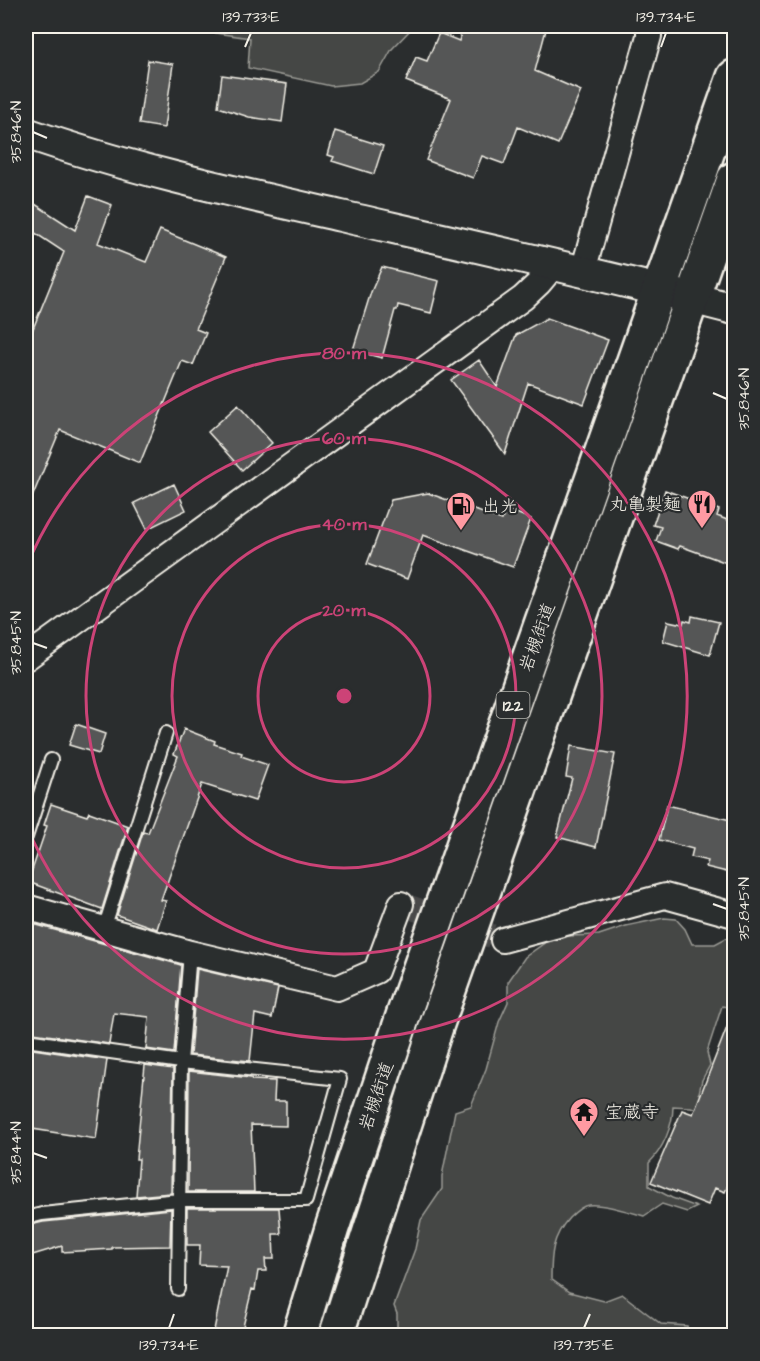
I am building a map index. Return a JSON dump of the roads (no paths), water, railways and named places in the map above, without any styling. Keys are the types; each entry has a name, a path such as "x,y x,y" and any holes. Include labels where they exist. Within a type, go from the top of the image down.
{"highway":[{"name":"岩槻街道","path":"299,1335 404,1013 735,77"},
{"name":"岩槻街道","path":"336,1335 437,1024 735,179"}],"street":[{"path":"583,271 649,36 649,26"},
{"path":"26,133 163,176 555,264 735,309"},
{"path":"26,658 523,298 555,264"},
{"path":"503,940 665,896 735,915"},
{"path":"26,907 190,953 337,988 376,971 401,904"}],"lane":[{"path":"104,929 166,733"},
{"path":"26,837 51,760"},
{"path":"178,1289 181,1062 190,953"},
{"path":"26,1040 181,1062 340,1079 306,1200 179,1200 42,1214 26,1218"}],"tunnel":[{"path":"401,904 503,940"}],"place":[{"name":"丸亀製麺","path":"702,530"},
{"name":"出光","path":"461,532"},
{"name":"宝蔵寺","path":"584,1138"}]}
